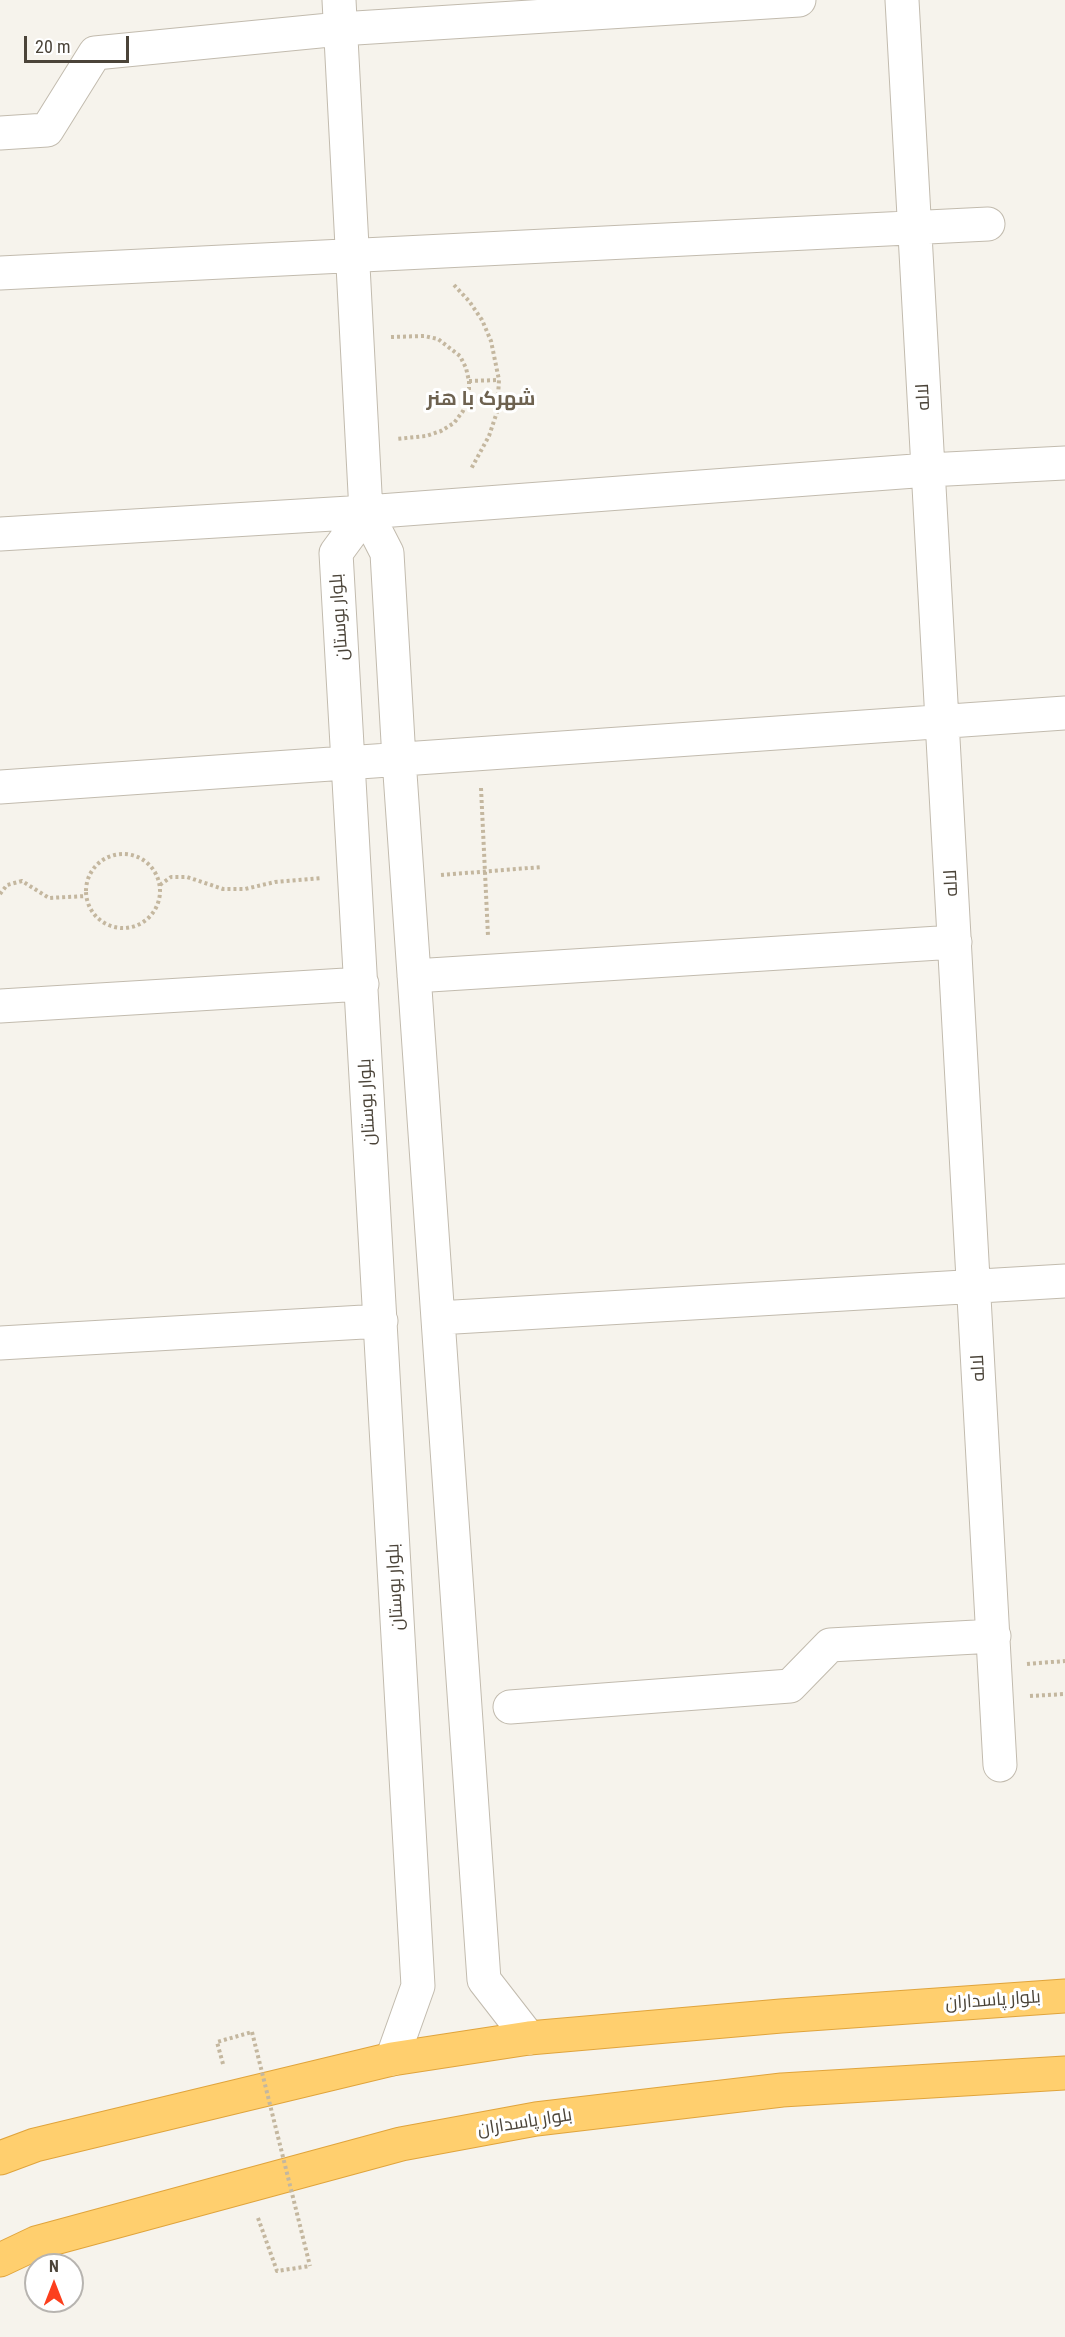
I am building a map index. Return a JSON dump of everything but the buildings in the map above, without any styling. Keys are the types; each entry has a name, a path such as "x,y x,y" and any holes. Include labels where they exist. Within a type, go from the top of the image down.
{"highway":[{"name":"بلوار پاسداران","path":"0,2158 35,2145 392,2058 529,2038 781,2016 1065,1996"},
{"name":"بلوار پاسداران","path":"0,2260 36,2243 402,2144 536,2119 782,2090 1065,2073"}],"street":[{"path":"0,134 47,130 95,53 340,14 799,0"},
{"name":"لاله","path":"902,0 1000,1765"},
{"path":"340,14 366,512 387,553 399,759 483,1980 529,2038"},
{"path":"0,273 988,224"},
{"path":"0,534 366,512 928,470 1065,463"},
{"name":"بلوار بوستان","path":"366,512 336,553 418,1986 392,2058"},
{"path":"0,787 1065,713"},
{"path":"414,976 955,942"},
{"path":"0,1006 362,984"},
{"path":"438,1318 1065,1281"},
{"path":"0,1343 381,1321"},
{"path":"510,1707 790,1686 830,1645 994,1636"}],"path":[{"path":"453,285 469,301 482,320 491,341 499,380 497,412 489,436 478,459 468,472"},
{"path":"358,338 424,336 438,339 460,356 469,381 469,397 463,411 454,423 441,431 426,436 363,442"},
{"path":"469,381 499,380"},
{"path":"479,754 489,971"},
{"path":"117,854 132,855 145,861 155,872 160,885 159,900 153,912 142,922 128,927 114,926 100,921 91,910 86,896 86,882 93,869 104,859 117,854"},
{"path":"407,877 542,867"},
{"path":"160,885 171,877 187,877 223,889 245,889 274,882 308,878 356,878"},
{"path":"0,894 7,885 22,882 49,898 86,896"},
{"path":"217,2042 252,2032 310,2266 277,2271 247,2186"}],"district":[{"name":"شهرک با هنر","path":"481,400"}]}
